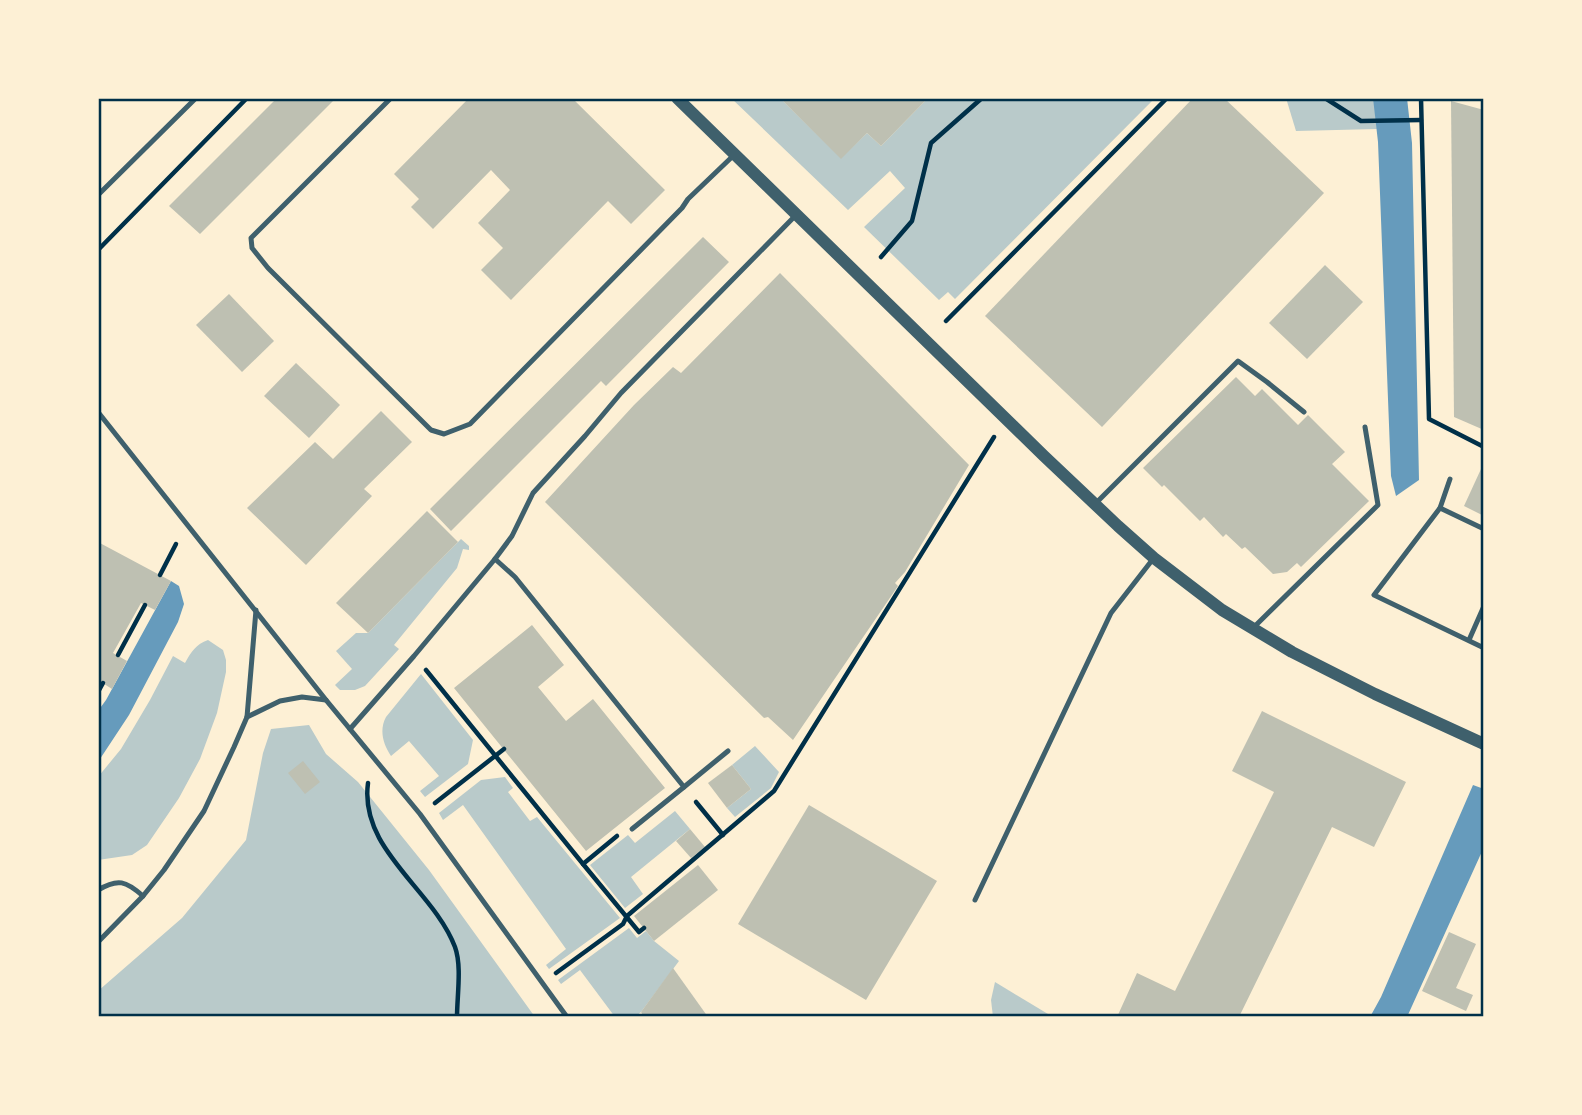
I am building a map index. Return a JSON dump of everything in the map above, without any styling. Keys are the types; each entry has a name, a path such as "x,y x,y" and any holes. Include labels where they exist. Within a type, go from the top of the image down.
{"street":[{"path":"677,98 1094,504 1154,558 1222,610 1292,652 1484,744"}],"lane":[{"path":"98,195 196,98"},
{"path":"391,98 251,238 253,248 268,268 431,430 444,434 470,424 735,154"},
{"path":"350,729 495,559 512,536 533,492 621,393 796,215"},
{"path":"1094,504 1238,361 1304,412"},
{"path":"98,412 420,814 567,1017"},
{"path":"1252,629 1378,505 1365,427"},
{"path":"1450,479 1440,508 1374,595 1484,648"},
{"path":"1440,508 1484,529"},
{"path":"975,900 1111,613 1154,558"},
{"path":"495,559 515,577 684,787"},
{"path":"1469,640 1484,606"},
{"path":"98,942 143,896 204,811 247,717 256,610"},
{"path":"247,717 280,701 302,697 326,700"},
{"path":"632,829 728,751"},
{"path":"98,890 108,884 120,882 130,885 143,896"}],"path":[{"path":"98,250 247,98"},
{"path":"881,257 912,221 931,143 982,98"},
{"path":"946,321 1167,98"},
{"path":"1325,98 1361,121 1421,120"},
{"path":"1420,98 1429,419 1484,446"},
{"path":"542,983 623,924 627,916 774,791 990,441 1007,419"},
{"path":"160,575 176,544"},
{"path":"118,656 145,605"},
{"path":"414,656 639,932 644,928"},
{"path":"98,692 103,683"},
{"path":"420,814 504,749"},
{"path":"373,758 366,801 369,813 377,835 398,867 437,915 456,950 457,1017"},
{"path":"684,787 723,835"},
{"path":"583,864 625,830 632,829"}],"shaded area":[{"path":"731,98 780,98 841,158 867,133 881,146 928,98 1155,98 955,299 948,292 939,300 864,227 905,188 890,171 848,210"},
{"path":"1286,98 1374,98 1377,129 1296,131"},
{"path":"461,539 469,546 469,550 463,549 457,568 394,645 399,649 365,686 355,690 340,690 335,685 352,669 336,651 356,633 368,633"},
{"path":"208,640 223,650 226,672 217,713 200,759 179,798 147,845 132,855 98,860 98,777 121,749 173,656 185,663 194,649"},
{"path":"421,674 473,740 468,764 425,797 420,791 439,776 409,741 391,756 382,732 386,717"},
{"path":"309,725 326,754 358,782 429,870 535,1017 98,1017 98,991 182,918 246,840 263,753 271,729"},
{"path":"755,746 779,772 771,788 735,817 727,808 751,789 732,765"},
{"path":"505,777 513,788 508,792 530,821 537,817 620,918 549,969 546,965 566,949 463,805 443,820 439,813 481,780"},
{"path":"675,811 690,829 631,877 643,894 625,908 590,865 628,835 635,843"},
{"path":"629,928 637,938 646,931 679,961 641,1012 635,1017 615,1017 580,970 561,984 558,980"},
{"path":"995,982 1053,1017 993,1017 991,1000"}],"water":[{"path":"1373,98 1407,98 1412,143 1419,480 1396,496 1391,476 1378,142"},
{"path":"171,581 179,586 184,604 178,622 129,715 98,762 98,711"},
{"path":"1473,785 1484,789 1484,847 1407,1017 1370,1017 1381,997"}],"building":[{"path":"277,98 336,98 200,234 169,206"},
{"path":"469,98 572,98 665,190 631,224 608,201 511,300 481,270 503,248 478,223 510,190 491,170 433,229 411,207 419,199 394,174"},
{"path":"780,98 928,98 881,146 867,133 841,159"},
{"path":"1193,98 1224,98 1324,193 1102,427 985,316"},
{"path":"1451,101 1484,110 1484,430 1454,417"},
{"path":"703,237 729,262 606,386 601,381 451,531 430,509"},
{"path":"1325,265 1363,302 1307,359 1269,323"},
{"path":"780,273 969,465 905,572 895,583 898,586 793,740 768,717 764,718 545,502 634,405 673,367 681,373"},
{"path":"229,294 274,341 242,372 196,325"},
{"path":"296,363 340,405 309,438 264,396"},
{"path":"1236,377 1255,396 1262,389 1298,425 1308,415 1345,452 1332,464 1369,501 1301,567 1297,563 1287,572 1273,574 1245,547 1242,549 1226,534 1223,537 1204,517 1200,521 1143,468"},
{"path":"381,411 412,442 364,489 372,496 306,565 247,508 315,442 333,459"},
{"path":"1481,469 1484,471 1484,516 1464,506"},
{"path":"427,511 458,542 368,633 336,603"},
{"path":"98,542 171,581 155,610 141,603 113,653 127,661 112,689 98,680"},
{"path":"532,625 564,665 538,687 566,721 593,699 665,788 586,851 454,688"},
{"path":"1262,711 1406,782 1374,847 1332,827 1239,1017 1117,1017 1137,973 1175,991 1274,792 1232,771"},
{"path":"303,761 320,782 305,794 288,773"},
{"path":"732,765 751,789 727,808 708,783"},
{"path":"809,805 937,881 866,1000 738,924"},
{"path":"690,829 705,847 691,858 676,841"},
{"path":"698,865 718,890 654,941 634,916"},
{"path":"1449,932 1476,944 1456,988 1473,995 1466,1011 1422,991"},
{"path":"673,968 708,1017 644,1017 641,1012"}]}
